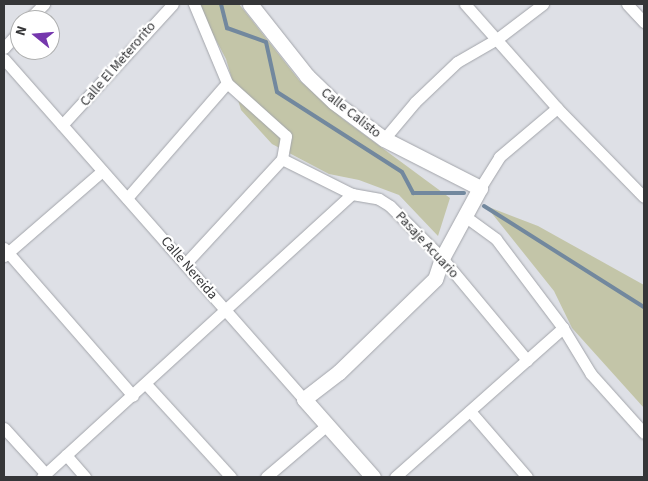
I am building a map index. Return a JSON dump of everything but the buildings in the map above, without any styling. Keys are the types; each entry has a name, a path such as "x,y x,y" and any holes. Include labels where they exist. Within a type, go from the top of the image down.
{"street":[{"name":"Calle El Meterorito","path":"62,125 174,4"},
{"path":"185,264 282,159 286,136 227,83 194,4"},
{"path":"464,4 557,108 644,197"},
{"path":"384,139 404,114 456,62 497,39 542,4"},
{"path":"627,4 644,22"},
{"name":"Calle Calisto","path":"254,6 307,76 334,102 384,139 480,188"},
{"name":"Calle Nereida","path":"4,59 373,477"},
{"path":"127,198 227,83"},
{"path":"304,399 325,384 394,321 421,290 435,279 442,258 499,157 557,108"},
{"name":"Pasaje Acuario","path":"282,159 352,194 379,199 390,206 442,258 527,360"},
{"path":"102,170 5,252 133,396"},
{"path":"4,428 43,475 133,396 352,194"},
{"path":"466,217 496,239 563,328 591,374 644,433"},
{"path":"395,477 563,328"},
{"path":"146,384 231,477"},
{"path":"470,411 527,477"},
{"path":"266,477 327,425"},
{"path":"66,455 85,477"}],"green space":[{"path":"197,4 239,4 299,80 343,119 450,198 438,236 399,195 359,180 329,174 272,144 241,110 226,59"},
{"path":"486,206 538,226 644,285 644,408 572,328 554,291"}],"waterway":[{"path":"221,4 227,28 266,42 277,92 402,172 413,193 464,193"},
{"path":"484,206 644,307"}]}
